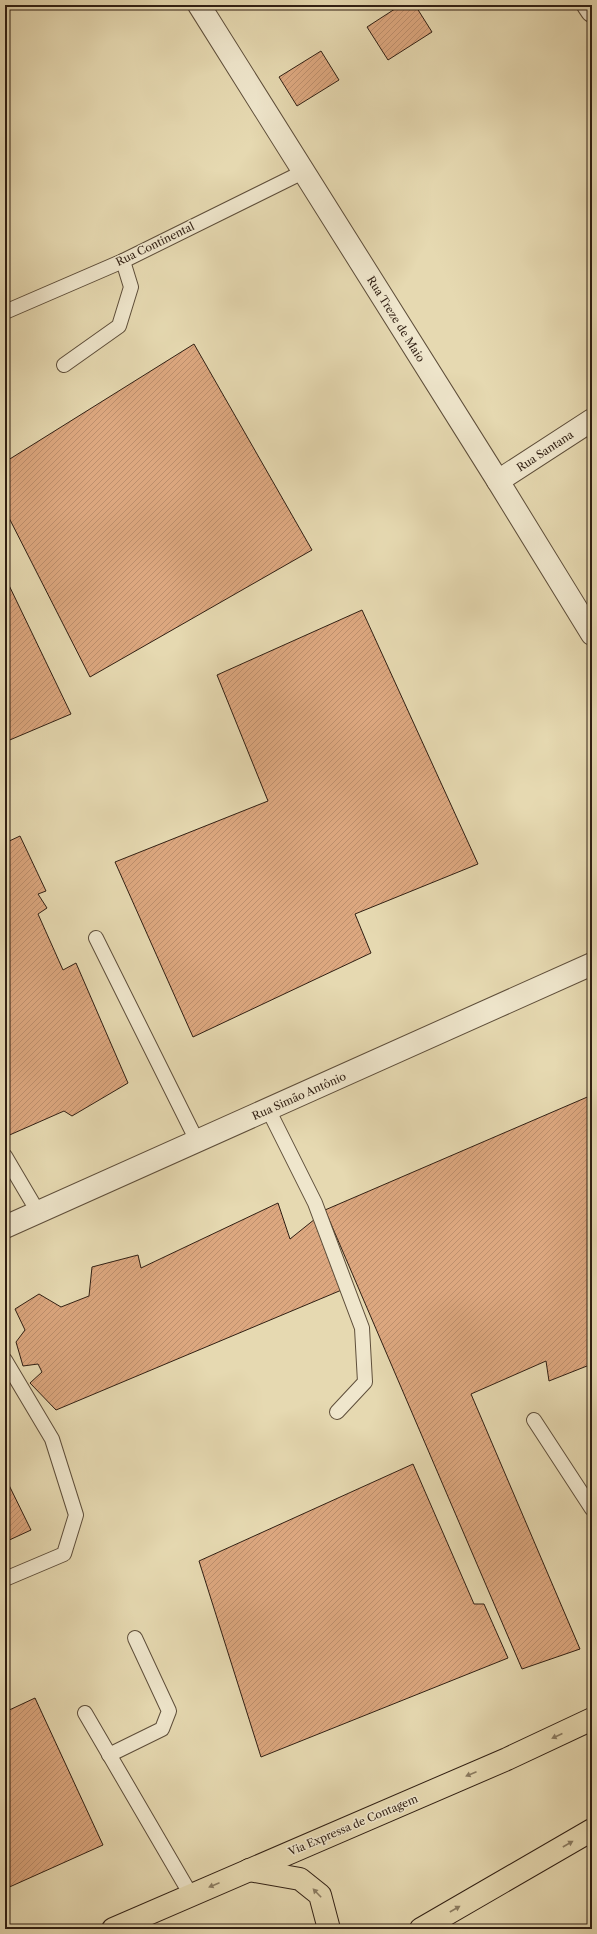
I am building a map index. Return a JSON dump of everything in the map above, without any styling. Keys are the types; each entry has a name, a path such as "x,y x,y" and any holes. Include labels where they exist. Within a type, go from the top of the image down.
{"highway":[{"name":"Via Expressa de Contagem","path":"112,1929 507,1759 592,1719"},
{"path":"421,1929 592,1830"},
{"path":"250,1870 300,1879 320,1895 330,1929"}],"street":[{"name":"Rua Treze de Maio","path":"199,5 498,481 592,634"},
{"path":"588,5 592,11"},
{"name":"Rua Santana","path":"498,481 592,420"},
{"name":"Rua Simão Antônio","path":"5,1227 592,964"}],"lane":[{"name":"Rua Continental","path":"5,312 123,261 303,172"},
{"path":"64,365 119,326 131,287 123,261"},
{"path":"96,938 197,1141"},
{"path":"268,1109 315,1203 362,1328 365,1382 337,1412"},
{"path":"5,1156 38,1212"},
{"path":"5,1360 52,1439 76,1515 64,1554 5,1579"},
{"path":"534,1420 592,1509"},
{"path":"109,1755 162,1729 169,1711 136,1638"},
{"path":"85,1713 191,1895"}],"building":[{"path":"401,5 415,5 432,32 388,60 367,27"},
{"path":"321,51 339,80 297,106 279,77"},
{"path":"194,344 312,550 90,677 5,510 5,462"},
{"path":"5,577 71,714 5,742"},
{"path":"362,610 478,864 355,914 371,953 193,1037 115,862 268,801 217,675"},
{"path":"20,836 46,891 38,894 47,908 38,914 63,970 76,963 128,1083 72,1116 64,1111 5,1137 5,843"},
{"path":"592,1095 592,1364 549,1381 546,1361 471,1394 580,1649 522,1669 325,1210"},
{"path":"278,1203 290,1239 315,1219 344,1289 56,1410 30,1383 42,1372 38,1364 23,1366 16,1342 25,1330 15,1309 39,1294 61,1307 89,1296 92,1267 138,1255 141,1268"},
{"path":"413,1464 474,1604 484,1604 508,1658 261,1757 199,1561"},
{"path":"5,1477 31,1530 5,1542"},
{"path":"35,1698 103,1845 5,1889 5,1712"}]}
